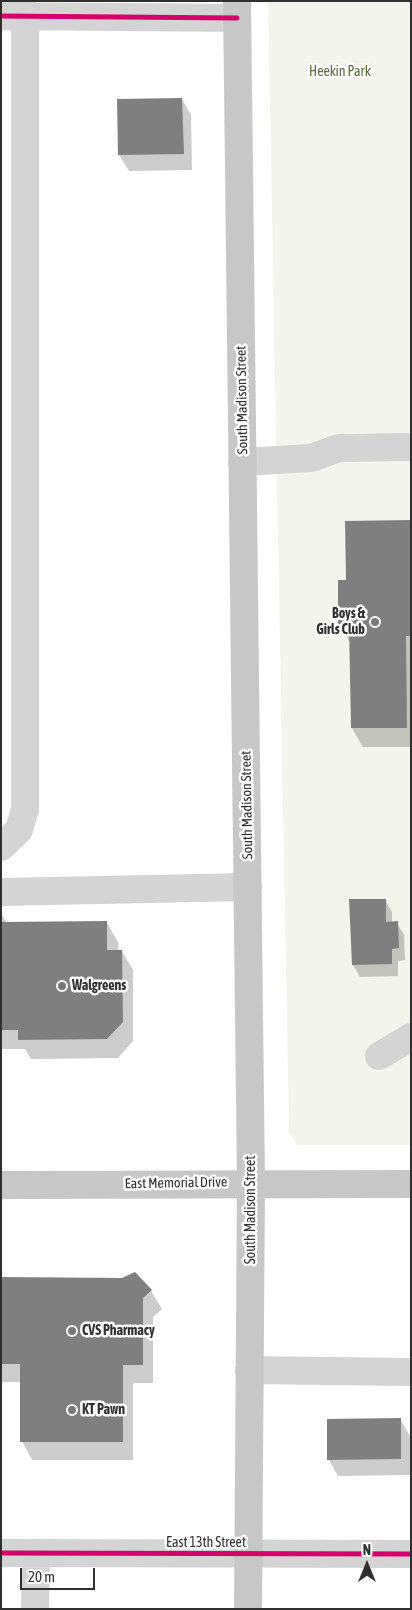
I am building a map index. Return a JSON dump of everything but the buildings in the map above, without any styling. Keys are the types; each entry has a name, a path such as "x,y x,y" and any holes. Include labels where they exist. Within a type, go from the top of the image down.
{"main road":[{"name":"South Madison Street","path":"237,10 251,1183 248,1609"},
{"name":"East Memorial Drive","path":"1,1185 411,1184"}],"street":[{"path":"1,847 18,830 24,809 13,212 16,11 237,10"},
{"path":"242,462 311,458 339,448 411,447"},
{"path":"1,892 248,887"},
{"path":"379,1056 411,1037"},
{"path":"250,1370 411,1372"},
{"name":"East 13th Street","path":"1,1553 411,1554"},
{"path":"35,1609 36,1554"}],"green space":[{"name":"Heekin Park","path":"268,1 411,1 411,1145 297,1145 289,1132"}],"cycle path":[{"path":"1,16 237,18"},
{"path":"1,1553 411,1554"}],"place":[{"name":"Boys & Girls Club","path":"375,622"},
{"name":"Walgreens","path":"62,986"},
{"name":"CVS Pharmacy","path":"72,1331"},
{"name":"KT Pawn","path":"72,1410"}]}
